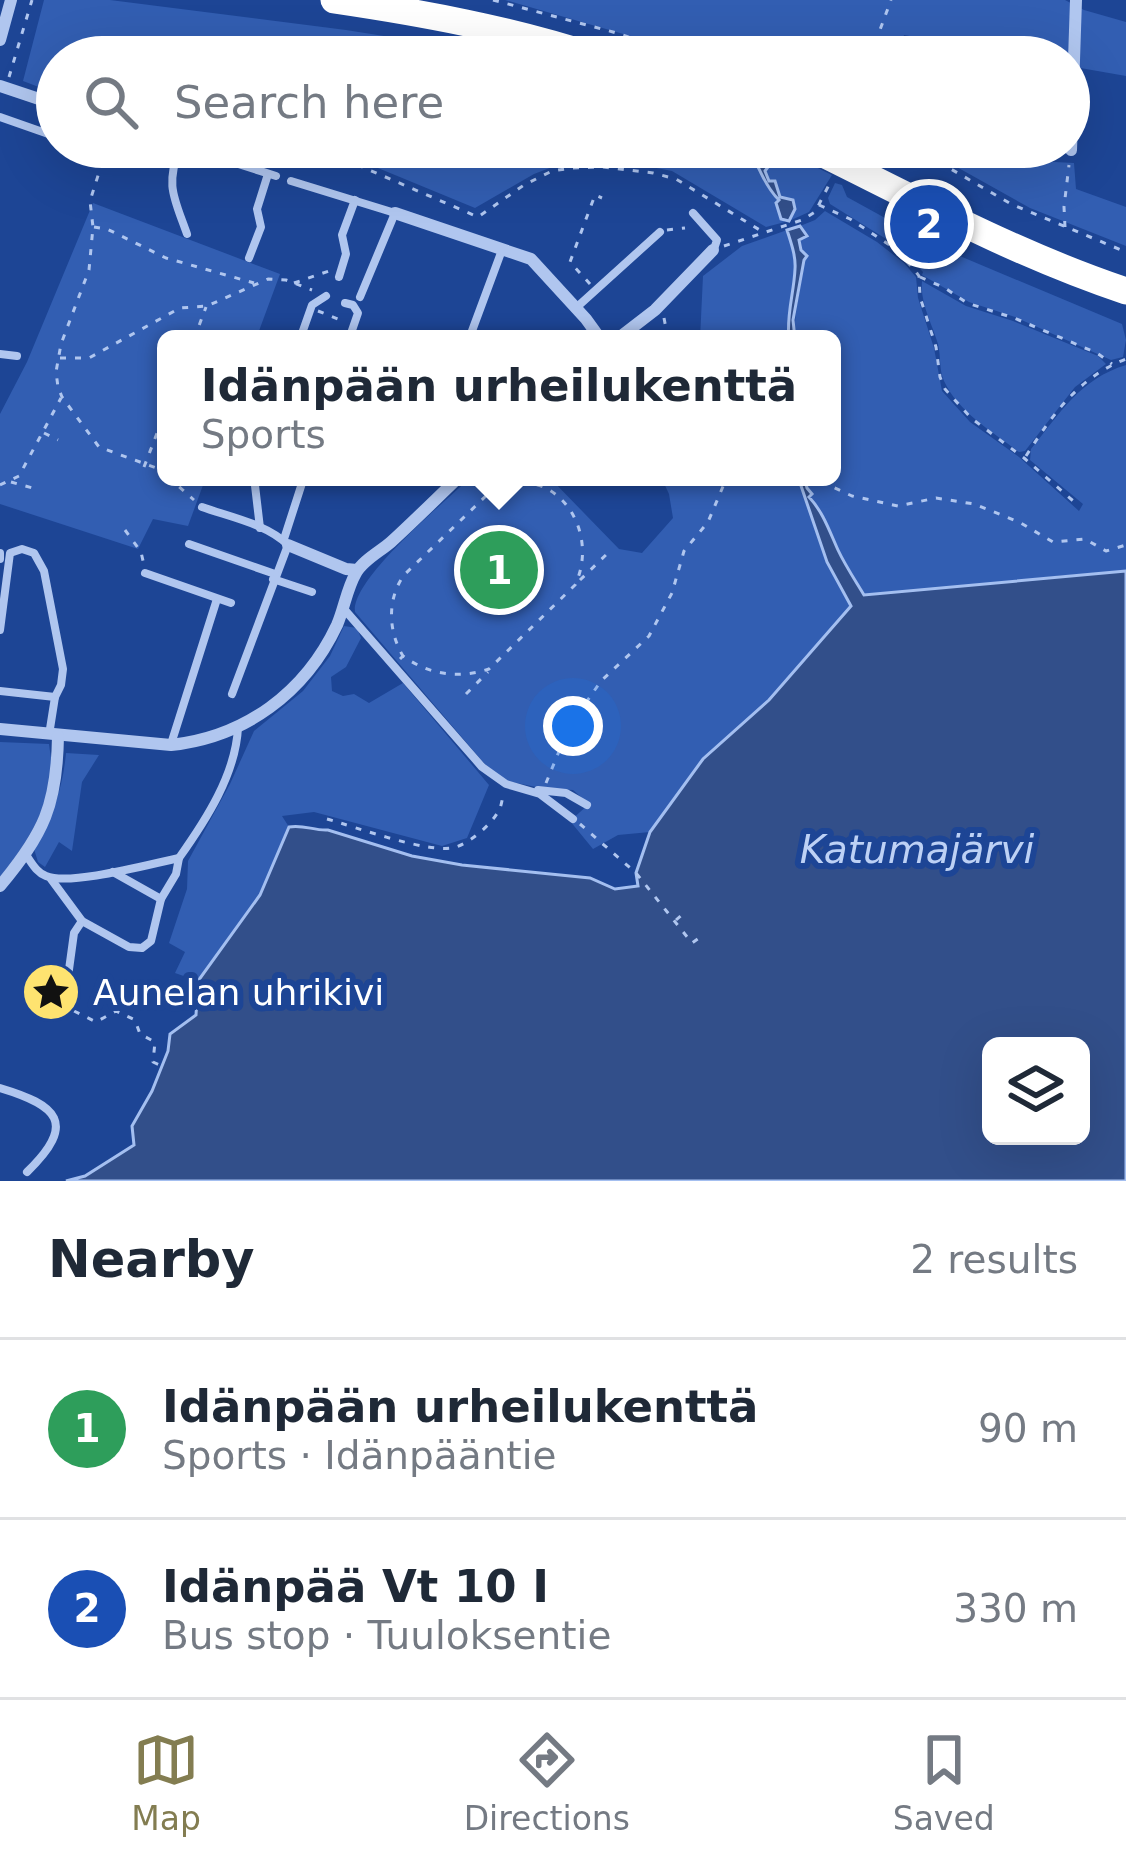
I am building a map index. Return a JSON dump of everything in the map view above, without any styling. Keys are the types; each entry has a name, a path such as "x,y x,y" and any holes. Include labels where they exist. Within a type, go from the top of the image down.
{"highway":[{"path":"334,0 523,36"},
{"path":"852,168 1070,272 1126,291"}],"street":[{"path":"0,40 11,0"},
{"path":"1075,36 1076,0"},
{"path":"3,87 36,98"},
{"path":"395,213 531,260 593,330"},
{"path":"629,330 713,250"},
{"path":"0,729 171,745 198,742 238,727 265,712 303,679 344,609 357,570 450,486"},
{"path":"285,542 357,570"},
{"path":"0,886 26,855 52,804 58,780 54,736"}],"lane":[{"path":"0,117 36,130"},
{"path":"172,168 171,186 187,234"},
{"path":"249,258 261,227 257,209 272,175 250,168"},
{"path":"291,181 395,213 360,298"},
{"path":"339,278 346,254 342,235 355,200"},
{"path":"693,213 717,240 713,250"},
{"path":"575,308 660,232"},
{"path":"472,330 502,249"},
{"path":"303,330 311,309 326,296"},
{"path":"346,302 358,313 352,330"},
{"path":"0,354 17,356"},
{"path":"255,486 260,528"},
{"path":"232,694 301,486"},
{"path":"202,507 285,542"},
{"path":"189,544 312,592"},
{"path":"0,630 10,554 22,549 34,553 44,571 63,669 55,697 54,736"},
{"path":"145,573 231,603"},
{"path":"171,745 217,599"},
{"path":"344,609 482,766 506,784 540,794 573,818"},
{"path":"0,691 55,697"},
{"path":"26,855 82,921 129,947 142,948 152,940 161,899 176,874 179,858 201,827 236,754 238,727"},
{"path":"524,789 566,793 587,805"},
{"path":"50,878 179,858"},
{"path":"112,872 161,899"},
{"path":"64,1006 74,933 82,921"},
{"path":"0,1088 45,1105 56,1121 51,1145 27,1172"}],"path":[{"path":"3,87 32,0"},
{"path":"493,0 619,36"},
{"path":"878,36 891,0"},
{"path":"100,168 90,201 89,270 61,344 56,372 62,397 99,448 157,468"},
{"path":"365,168 478,217 524,185 567,168"},
{"path":"612,168 676,179 763,232"},
{"path":"949,168 1011,204 1126,252"},
{"path":"1065,229 1069,168"},
{"path":"713,250 802,220 815,212 832,178"},
{"path":"595,290 570,262 595,195 602,198"},
{"path":"819,205 850,219 890,246 919,276 967,304 1013,318 1097,353 1112,364"},
{"path":"93,226 166,258 259,284"},
{"path":"660,232 686,227"},
{"path":"294,283 342,267"},
{"path":"919,276 920,297 946,389 971,418 1079,506"},
{"path":"58,358 89,358 180,308 207,306 268,280 286,280 326,296"},
{"path":"661,304 666,330"},
{"path":"198,330 207,306"},
{"path":"311,309 354,325"},
{"path":"1024,458 1086,380 1126,359"},
{"path":"0,484 19,476 62,397"},
{"path":"43,432 58,440"},
{"path":"144,465 157,432"},
{"path":"9,481 36,489"},
{"path":"178,486 202,507"},
{"path":"494,666 477,674 448,675 424,669 404,656 396,641 392,613 399,581 501,486"},
{"path":"541,486 556,493 574,518 582,542 582,568 575,585"},
{"path":"544,790 569,727 601,681 649,636 672,593 684,550 708,521 723,486"},
{"path":"831,486 898,506 936,498 974,504 1053,542 1085,539 1106,551 1126,545"},
{"path":"125,530 141,552 145,573"},
{"path":"466,694 611,550"},
{"path":"394,665 404,656"},
{"path":"327,819 421,845 456,847 499,811 506,784"},
{"path":"573,818 636,874 692,943 703,935"},
{"path":"674,921 685,912"},
{"path":"64,1006 96,1022 116,1011 135,1020 140,1034 154,1042 153,1062 162,1066"}],"shaded area":[{"path":"44,0 110,0 384,36 36,36 36,86 23,81"},
{"path":"505,0 1065,0 1126,22 1126,76 1090,70 1090,36 630,36"},
{"path":"378,168 550,168 475,208"},
{"path":"657,168 758,168 779,200 776,204 785,222 766,227 672,171"},
{"path":"818,168 832,175 809,212 789,221 789,201 780,198 775,181 769,181 764,171"},
{"path":"959,168 1074,168 1076,189 1126,207 1126,246 1030,208"},
{"path":"835,183 842,185 847,197 936,246 1122,324 1123,357 1111,360 969,302 922,275 899,247 830,204"},
{"path":"93,203 280,274 259,330 157,330 157,486 203,486 188,526 153,519 138,549 0,504 0,414 27,362"},
{"path":"825,211 904,263 916,277 942,391 970,422 1019,457 1079,511 1083,504 1030,460 1031,449 1083,388 1126,365 1126,571 1056,576 851,606 767,703 703,759 650,832 618,835 593,849 570,821 589,804 573,790 507,781 489,769 355,612 358,598 383,561 461,486 558,486 619,549 642,553 673,518 665,486 801,486 828,561 837,548 806,486 841,486 841,330 795,330 803,267 800,226"},
{"path":"787,230 795,264 789,330 700,330 703,276 742,246"},
{"path":"922,281 966,306 1098,356 1106,364 1075,387 1025,451 1019,452 977,421 950,392 942,377"},
{"path":"344,626 357,628 361,638 346,667 331,677 332,691 354,694 369,703 403,683 489,785 467,838 442,846 314,812 282,816 289,827 260,895 198,981 175,973 185,952 169,943 187,889 188,861 254,731 303,691 330,656"},
{"path":"0,742 49,744 52,770 40,815 0,877"},
{"path":"66,753 99,755 82,782 72,851 59,842 45,867 34,849 56,802"}],"water":[{"path":"758,168 767,168 769,181 775,181 780,197 793,200 795,209 789,221 781,219 779,200"},
{"path":"800,226 807,236 799,240 807,256 794,330 789,330 789,322 795,264 787,230"},
{"name":"Katumajärvi","path":"801,486 812,494 809,497 864,595 1126,571 1126,1181 66,1181 85,1176 134,1145 132,1126 152,1091 170,1034 196,1015 198,981 260,895 289,827 328,830 412,856 462,865 590,878 615,889 638,886 636,873 650,832 703,759 769,700 851,606 827,562"}],"place":[{"name":"Idänpää Vt 10 I","path":"929,224"},
{"name":"Idänpään urheilukenttä","path":"499,570"},
{"name":"Aunelan uhrikivi","path":"51,992"}]}
